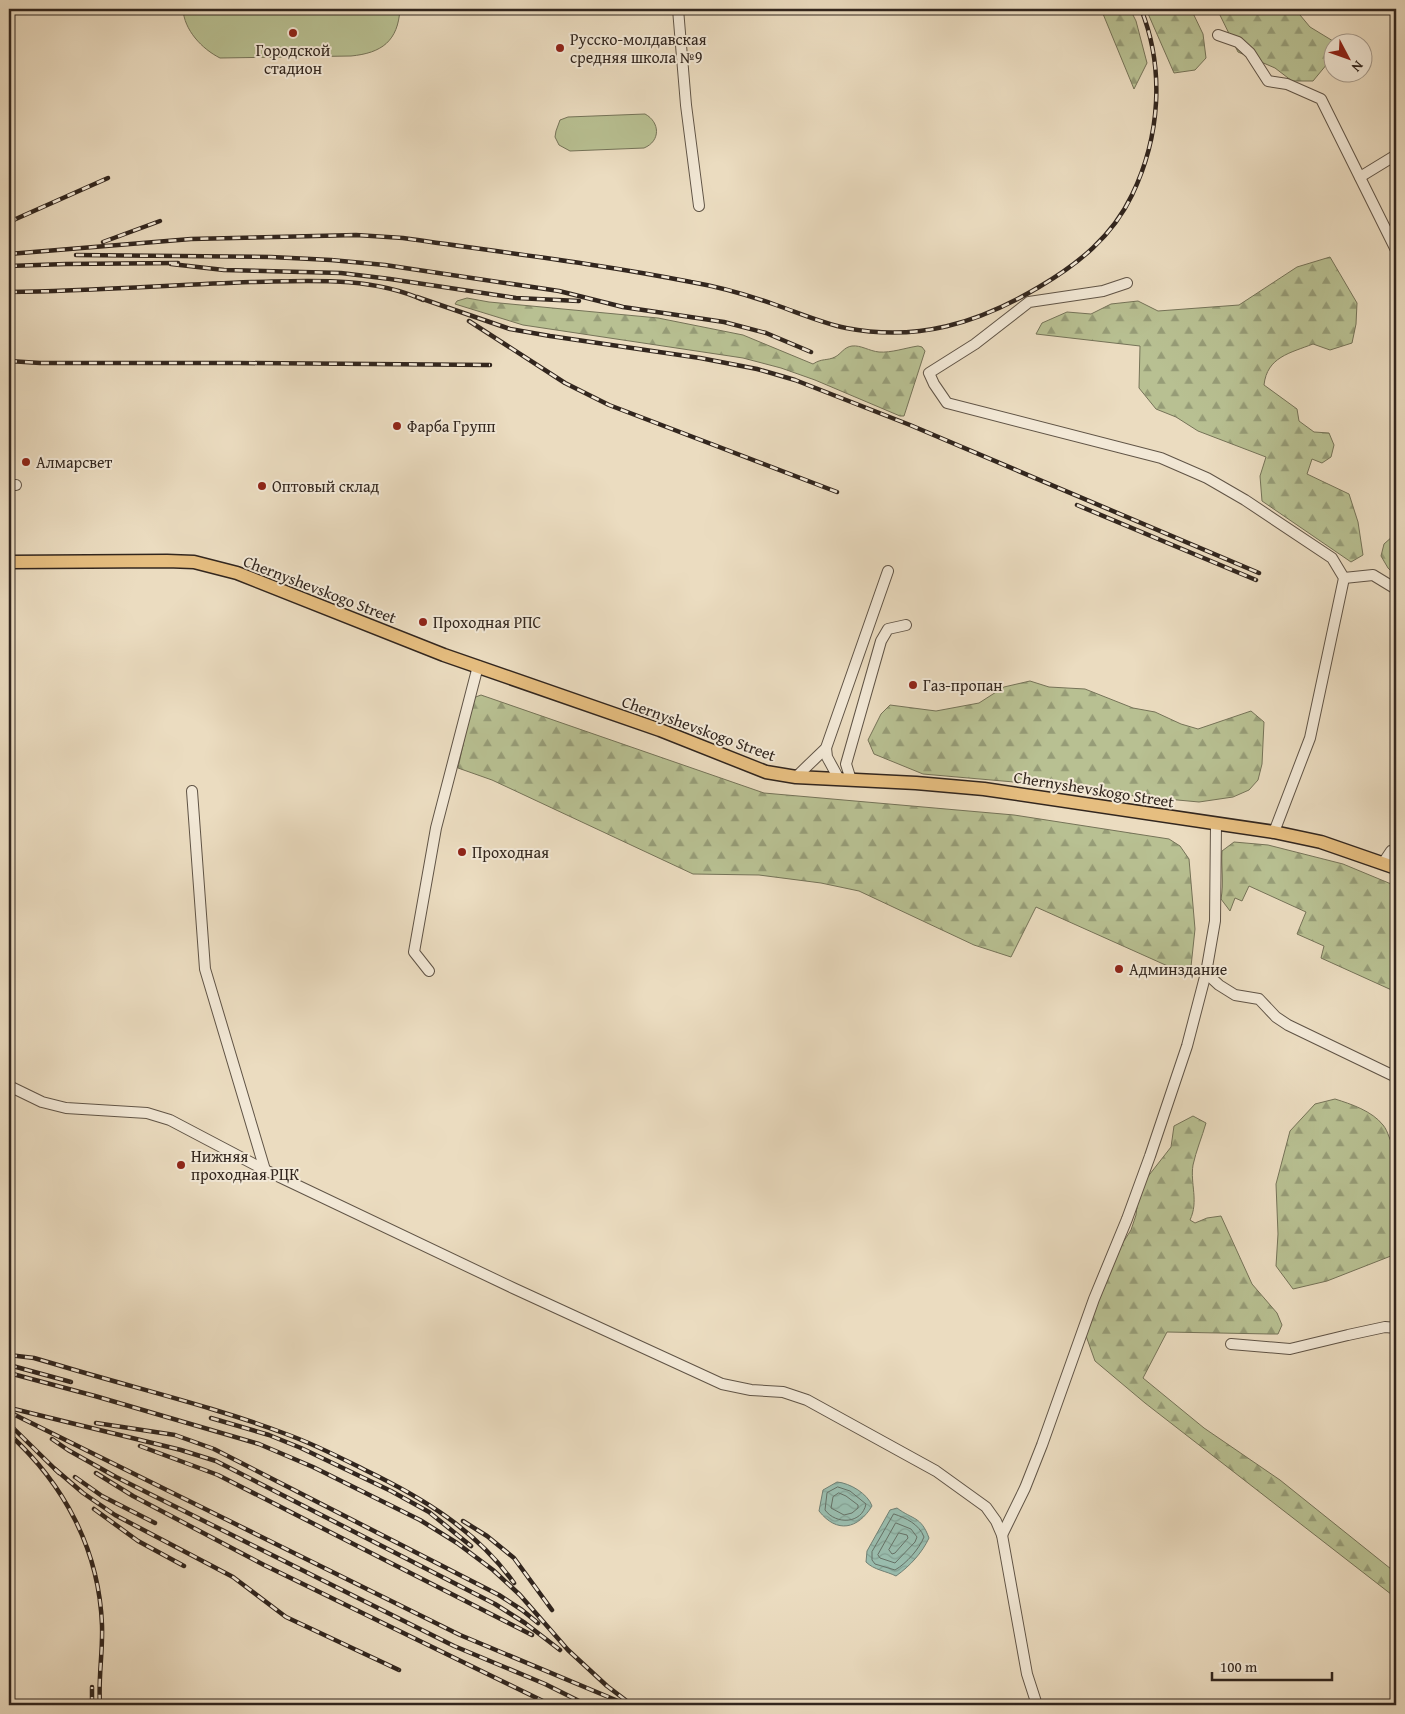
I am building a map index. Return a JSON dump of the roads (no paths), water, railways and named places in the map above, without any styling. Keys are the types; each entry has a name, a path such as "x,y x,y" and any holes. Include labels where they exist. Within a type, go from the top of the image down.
{"main road":[{"name":"Chernyshevskogo Street","path":"9,562 194,562 237,574 478,666 660,730 766,772 796,777 916,783 1014,793 1274,832 1321,842 1396,868"}],"street":[{"path":"678,9 686,106 699,206"},
{"path":"1218,35 1238,42 1250,53 1268,82 1287,84 1321,100 1396,250"},
{"path":"1360,177 1396,155"},
{"path":"1127,283 1102,291 1029,302 975,344 929,373 947,403 1161,458 1207,478 1245,500 1332,558 1344,578 1310,738 1274,832"},
{"path":"796,777 826,748 888,571"},
{"path":"1344,578 1373,575 1396,589"},
{"path":"845,779 846,764 881,641 888,629 906,625"},
{"path":"429,971 414,952 436,828 478,666"},
{"path":"826,748 828,757 845,779"},
{"path":"192,791 205,969 264,1170"},
{"path":"1002,1535 1025,1488 1094,1299 1127,1219 1187,1046 1206,973 1215,921 1216,824"},
{"path":"1383,863 1391,851 1396,853"},
{"path":"1206,973 1219,985 1235,995 1259,999 1276,1017 1288,1025 1396,1077"},
{"path":"9,1086 42,1102 66,1108 147,1112 170,1120 264,1170 722,1384 751,1390 783,1392 807,1400 936,1471 986,1508 996,1521 1002,1535 1027,1674 1037,1705"},
{"path":"1231,1344 1290,1349 1385,1327 1396,1328"}],"water":[{"path":"837,1482 847,1484 858,1490 867,1497 872,1506 854,1524 840,1526 826,1518 819,1511 823,1490"},
{"path":"897,1508 920,1522 929,1538 915,1559 896,1576 876,1569 866,1562 867,1551 890,1510"}],"railway":[{"path":"9,254 191,239 356,235 403,238 583,263 702,284 765,301 819,321 846,328 898,333 923,331 947,326 993,311 1039,287 1067,269 1104,237 1124,210 1132,195 1149,150 1156,103 1154,55 1141,9"},
{"path":"9,222 108,178"},
{"path":"103,242 160,221"},
{"path":"76,255 271,257 385,265 559,291 623,307 724,322 766,333 811,352"},
{"path":"9,266 178,263"},
{"path":"171,264 224,270 341,273 516,298 579,301"},
{"path":"9,292 316,281 360,283 403,292 423,300"},
{"path":"417,297 510,329 700,358 757,369 795,380 910,425 1259,573"},
{"path":"469,321 565,383 609,405 837,492"},
{"path":"9,361 40,363 490,365"},
{"path":"1077,505 1256,580"},
{"path":"9,1355 34,1358 201,1406 258,1424 316,1446 407,1492 447,1517 483,1547 514,1583"},
{"path":"9,1365 71,1382"},
{"path":"9,1373 259,1444 313,1467 420,1520 457,1543 493,1570 520,1595 568,1650 607,1686 632,1705"},
{"path":"14,1409 181,1450 216,1461 495,1604 525,1623 560,1650"},
{"path":"9,1412 460,1635 618,1701"},
{"path":"211,1418 269,1435 301,1448 391,1491 429,1512 471,1546"},
{"path":"96,1423 175,1435 214,1449 499,1595 538,1623"},
{"path":"9,1424 59,1473"},
{"path":"9,1434 29,1453 62,1496 86,1544 94,1570 102,1625 100,1705"},
{"path":"52,1439 116,1477 454,1646 545,1684 587,1705"},
{"path":"140,1446 218,1475 532,1635"},
{"path":"55,1469 83,1493 115,1515 233,1577 286,1617 399,1670"},
{"path":"96,1473 133,1496 264,1565 551,1705"},
{"path":"75,1477 102,1496 155,1523"},
{"path":"94,1509 138,1541 184,1566"},
{"path":"463,1521 487,1536 514,1558 552,1610"},
{"path":"92,1687 92,1705"}],"place":[{"name":"Городской стадион","path":"293,33"},
{"name":"Русско-молдавская средняя школа №9","path":"560,48"},
{"name":"Фарба Групп","path":"397,426"},
{"name":"Алмарсвет","path":"26,462"},
{"name":"Оптовый склад","path":"262,486"},
{"name":"Проходная РПС","path":"423,622"},
{"name":"Газ-пропан","path":"913,685"},
{"name":"Проходная","path":"462,852"},
{"name":"Админздание","path":"1119,969"},
{"name":"Нижняя проходная РЦК","path":"181,1165"}]}
